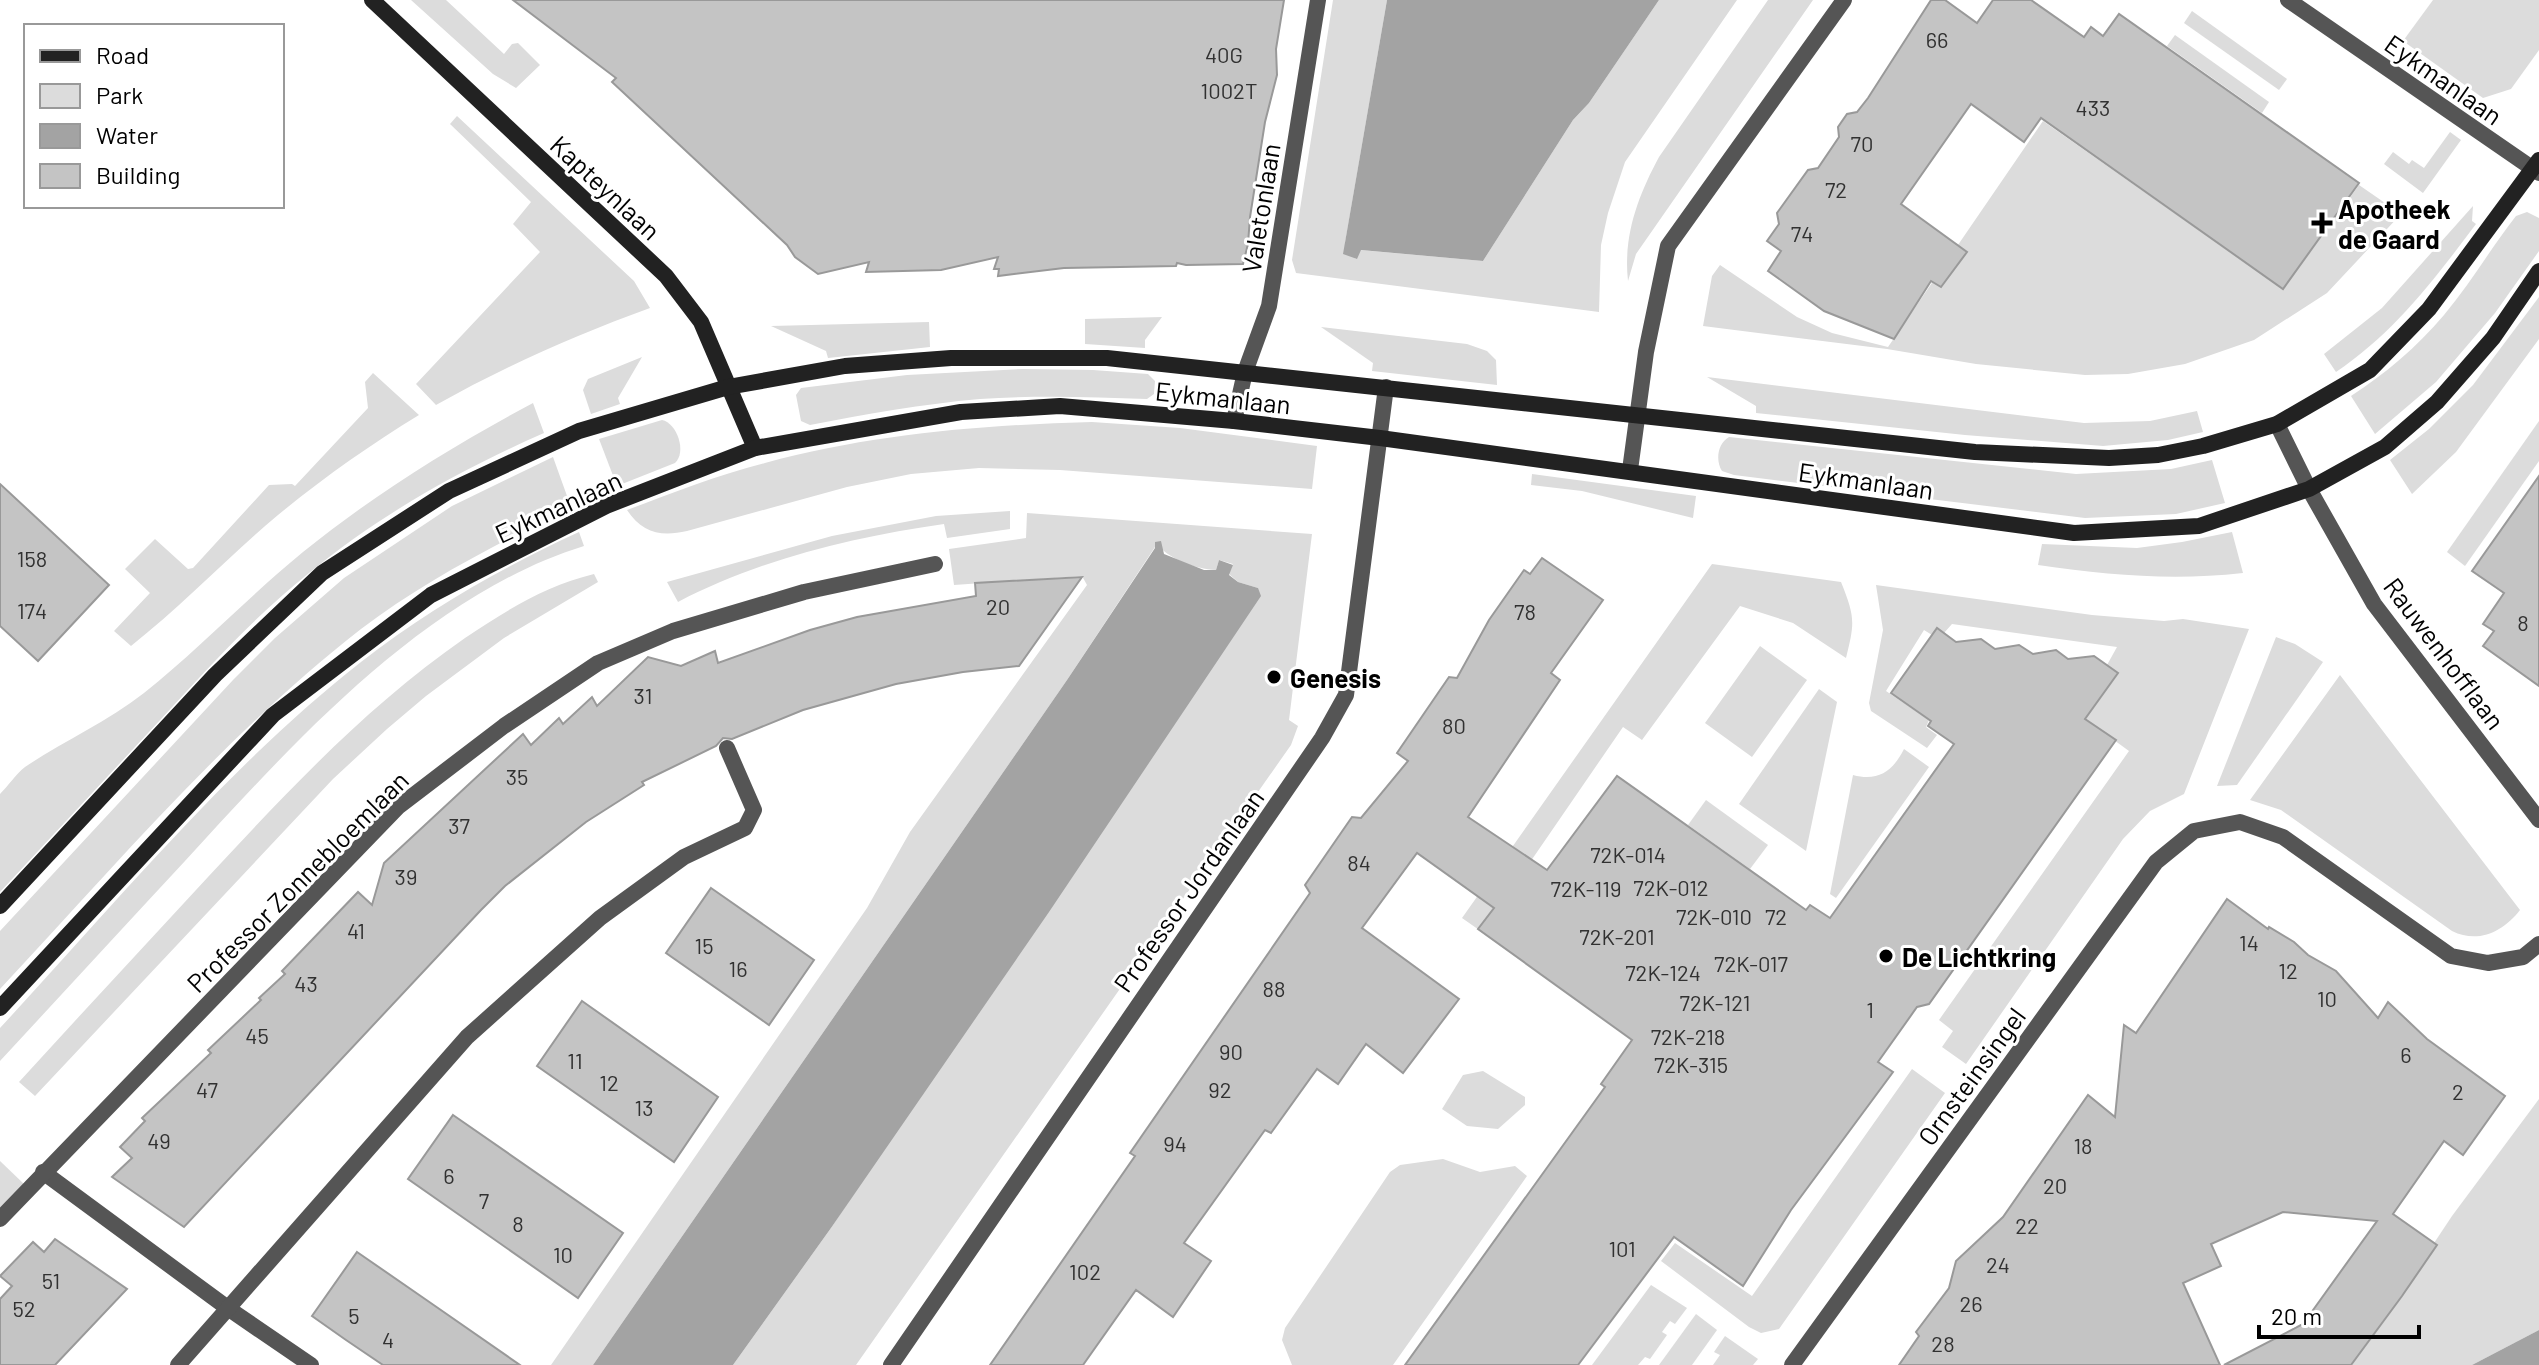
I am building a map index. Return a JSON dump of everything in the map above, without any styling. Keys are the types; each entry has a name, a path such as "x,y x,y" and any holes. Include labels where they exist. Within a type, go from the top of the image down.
{"main road":[{"name":"Kapteynlaan","path":"372,0 666,276 701,322 755,448"},
{"name":"Eykmanlaan","path":"0,906 215,675 322,573 449,491 579,431 728,387 845,366 951,358 1107,358 1975,452 2109,458 2158,455 2203,446 2277,424 2370,370 2429,309 2537,167"},
{"name":"Eykmanlaan","path":"0,1008 273,715 431,595 606,506 755,448 961,412 1060,406 1380,438 2074,533 2199,526 2309,489 2385,447 2437,402 2493,338 2539,271"}],"street":[{"name":"Valetonlaan","path":"1234,421 1245,372 1269,306 1318,0"},
{"path":"1630,470 1646,352 1668,246 1844,0"},
{"name":"Eykmanlaan","path":"2288,0 2537,167"},
{"name":"Professor Jordanlaan","path":"891,1365 1322,738 1346,695 1386,387"},
{"name":"Rauwenhofflaan","path":"2277,424 2309,489 2374,604 2539,820"},
{"name":"Professor Zonnebloemlaan","path":"0,1219 398,807 504,726 598,663 673,631 804,592 935,564"},
{"path":"178,1365 467,1037 600,918 684,857 745,828 754,810 727,748"},
{"name":"Ornsteinsingel","path":"1792,1365 2156,862 2194,831 2240,822 2283,837 2451,956 2488,963 2523,957 2539,944"},
{"path":"43,1172 229,1309 311,1365"}],"green space":[{"path":"411,0 446,0 504,54 512,44 518,43 540,65 516,88 493,74"},
{"path":"1333,0 1387,0 1345,243 1356,259 1360,250 1483,261 1573,120 1589,103 1659,0 1737,0 1625,162 1601,245 1599,312 1296,273 1292,260"},
{"path":"1768,0 1813,0 1636,254 1628,281 1630,232 1651,172"},
{"path":"2433,0 2539,0 2539,50 2511,89 2483,98 2403,41"},
{"path":"2192,11 2287,79 2279,90 2184,23"},
{"path":"2175,35 2269,102 2262,113 2167,46"},
{"path":"457,116 634,281 650,308 541,352 436,405 416,384 540,252 513,224 531,202 450,124"},
{"path":"2043,121 2283,289 2359,185 2401,214 2327,293 2254,340 2185,364 2128,374 2085,375 1976,364 1887,349 1703,326 1712,276 1720,265 1797,317 1832,333 1888,347"},
{"path":"2450,132 2461,140 2423,193 2384,164 2393,152 2409,164 2412,160 2424,168"},
{"path":"2473,206 2472,221 2476,224 2429,285 2395,323 2336,372 2324,354 2382,308"},
{"path":"2527,212 2539,218 2539,251 2495,313 2436,382 2375,434 2351,396 2423,338 2454,303 2516,216"},
{"path":"2539,297 2539,339 2456,452 2412,494 2390,460 2429,429 2473,385"},
{"path":"1162,317 1145,340 1145,348 1085,344 1085,319"},
{"path":"929,322 930,347 828,358 826,351 771,326"},
{"path":"1321,327 1467,344 1487,351 1496,360 1497,385 1372,371 1373,363"},
{"path":"642,357 618,398 620,404 591,414 583,390 588,379"},
{"path":"1023,369 1148,374 1155,381 1154,394 1147,399 980,399 810,425 801,421 796,395 801,388 907,375"},
{"path":"373,373 419,415 347,462 295,501 131,646 114,631 150,593 125,569 155,539 188,569 193,568 269,485 295,486 368,408 365,382"},
{"path":"1707,377 2084,423 2150,421 2197,411 2203,432 2168,440 2103,446 1756,413 1756,406"},
{"path":"533,403 544,433 482,462 393,513 364,531 289,589 215,661 0,892 0,794 22,770 144,693 283,569 358,510 473,436"},
{"path":"662,420 672,426 679,438 679,458 675,463 617,486 599,439"},
{"path":"2539,421 2539,461 2465,566 2447,552"},
{"path":"1092,422 1180,428 1317,446 1312,489 1060,470 979,468 911,474 847,487 678,533 661,533 646,528 627,510 747,468 846,445 968,429"},
{"path":"1729,437 2076,474 2171,469 2212,460 2225,503 2176,514 2085,518 1734,475 1722,471 1718,457 1720,447"},
{"path":"553,457 571,507 411,594 311,670 173,802 0,989 0,931 275,638 344,578 452,506"},
{"path":"1532,474 1696,496 1693,518 1582,491 1531,485"},
{"path":"1010,511 1010,529 947,538 944,524 842,543 774,562 678,602 667,582 832,536 936,516"},
{"path":"1027,513 1312,534 1289,720 1298,726 1291,745 856,1365 733,1365 831,1228 1258,588 1238,582 1229,574 1233,564 1219,560 1216,570 1199,568 1174,558 1155,542 1155,547 1067,680 593,1365 551,1365 867,908 910,832 1087,585 1082,576 954,585 949,549 1026,538"},
{"path":"579,532 584,546 526,569 470,599 366,677 271,768 0,1061 0,1028 174,838 312,702 361,662 439,607"},
{"path":"2232,532 2243,573 2191,577 2140,576 2038,565 2042,544 2137,548"},
{"path":"1712,564 1841,582 1852,620 1846,658 1793,623 1740,606 1642,740 1623,727 1482,932 1462,918"},
{"path":"594,574 598,582 504,638 426,696 333,779 35,1096 19,1082 269,813 362,721 429,664 496,618 543,592"},
{"path":"1876,585 2092,615 2164,621 2183,619 2249,629 2184,794 2150,811 2123,839 1966,1064 1942,1047 1953,1031 1939,1020 2129,751 2085,719 2118,674 2107,665 2117,647 1952,624 1944,633 1932,635 1924,630 1886,691 1929,720 1926,727 1937,735 1927,748 1871,711 1869,703 1883,630"},
{"path":"2276,637 2295,644 2323,662 2237,785 2217,786"},
{"path":"1760,646 1807,680 1752,757 1705,723"},
{"path":"2340,675 2520,910 2498,930 2480,936 2452,931 2281,810 2250,800"},
{"path":"1819,689 1837,702 1806,851 1739,804"},
{"path":"1904,749 1929,767 1836,898 1830,894 1853,775 1870,777 1884,773"},
{"path":"1706,800 1768,845 1750,869 1688,825"},
{"path":"1912,1069 1945,1093 1779,1329 1761,1333 1749,1327 1661,1261 1675,1243 1752,1296"},
{"path":"1483,1071 1525,1097 1525,1105 1498,1129 1467,1126 1442,1109 1463,1075"},
{"path":"2539,1099 2539,1330 2472,1365 2328,1365 2365,1347 2452,1216"},
{"path":"1443,1159 1480,1172 1515,1166 1527,1176 1393,1365 1292,1365 1282,1340 1285,1328 1390,1172 1400,1165"},
{"path":"0,1161 25,1185 0,1217"},
{"path":"1651,1285 1687,1308 1675,1324 1670,1321 1662,1332 1667,1335 1650,1359 1645,1357 1638,1365 1592,1365"},
{"path":"1696,1314 1717,1330 1692,1365 1659,1365"},
{"path":"1725,1336 1758,1359 1753,1365 1713,1365 1720,1355 1714,1352"}],"water":[{"path":"1387,0 1659,0 1589,103 1573,120 1483,261 1361,250 1357,259 1343,254"},
{"path":"1161,541 1164,554 1204,570 1216,570 1219,560 1233,565 1229,575 1238,582 1258,588 1261,596 1049,912 733,1365 593,1365 1067,680 1155,548 1155,542"},
{"path":"2539,1330 2539,1365 2472,1365"}],"building":[{"path":"513,0 1284,0 1276,49 1277,75 1265,122 1243,264 1177,263 1176,266 1064,268 998,276 999,269 994,269 998,257 941,270 866,272 869,262 818,274 795,257 787,245 612,82 616,78"},
{"path":"1931,0 1945,0 1977,23 1993,0 2031,0 2084,37 2091,27 2103,36 2119,14 2359,183 2283,289 2041,118 2024,142 1971,104 1901,204 1967,252 1941,287 1931,281 1894,339 1824,311 1768,271 1781,251 1767,241 1779,224 1777,213 1808,170 1818,168 1839,137 1838,127 1847,114 1857,112 1868,98"},
{"path":"2539,476 2539,686 2483,646 2494,631 2483,624 2504,593 2472,571"},
{"path":"0,484 109,585 38,661 0,626"},
{"path":"1542,558 1603,600 1551,673 1560,680 1468,817 1547,870 1617,776 1806,910 1810,905 1830,918 1954,744 1928,726 1931,721 1891,693 1937,628 1956,642 1981,639 1995,649 2019,645 2033,654 2056,650 2068,659 2094,656 2118,673 2085,719 2116,740 1929,1004 1917,1007 1878,1062 1893,1072 1791,1210 1743,1286 1674,1237 1578,1365 1405,1365 1605,1087 1601,1084 1632,1040 1478,929 1494,908 1417,853 1362,928 1459,999 1403,1073 1366,1044 1338,1084 1317,1069 1271,1133 1265,1130 1184,1243 1211,1261 1173,1317 1136,1290 1083,1365 990,1365 1135,1156 1130,1153 1310,893 1305,885 1352,817 1361,818 1408,761 1397,753 1449,677 1457,678 1489,620 1524,570 1530,574"},
{"path":"1082,577 1019,666 896,684 803,710 732,739 723,738 716,746 642,782 644,785 586,822 505,886 481,910 184,1227 112,1177 132,1158 120,1147 145,1121 142,1118 211,1053 208,1050 261,1000 259,998 285,974 282,971 358,892 372,905 384,863 523,734 531,745 559,718 563,724 592,697 597,706 648,657 681,666 715,651 718,663 810,630 857,617 976,596 975,583"},
{"path":"711,888 814,960 769,1025 666,953"},
{"path":"2227,899 2268,929 2294,942 2308,955 2336,971 2378,1018 2388,1002 2427,1039 2505,1096 2463,1155 2444,1141 2393,1214 2437,1245 2402,1296 2351,1365 2224,1365 2303,1324 2377,1221 2283,1212 2211,1244 2221,1266 2183,1283 2220,1365 1899,1365 1919,1336 1916,1332 1949,1288 1956,1261 2003,1217 2088,1095 2115,1117 2124,1025 2136,1033"},
{"path":"582,1001 718,1097 674,1162 537,1066"},
{"path":"453,1115 623,1233 578,1298 408,1179"},
{"path":"55,1239 127,1289 55,1365 0,1365 0,1299 12,1286 0,1276 33,1242 44,1252"},
{"path":"357,1252 520,1365 383,1365 346,1340 312,1316"}],"place":[{"name":"Apotheek de Gaard","path":"2322,223"},
{"name":"Genesis","path":"1274,677"},
{"name":"De Lichtkring","path":"1886,956"}]}
